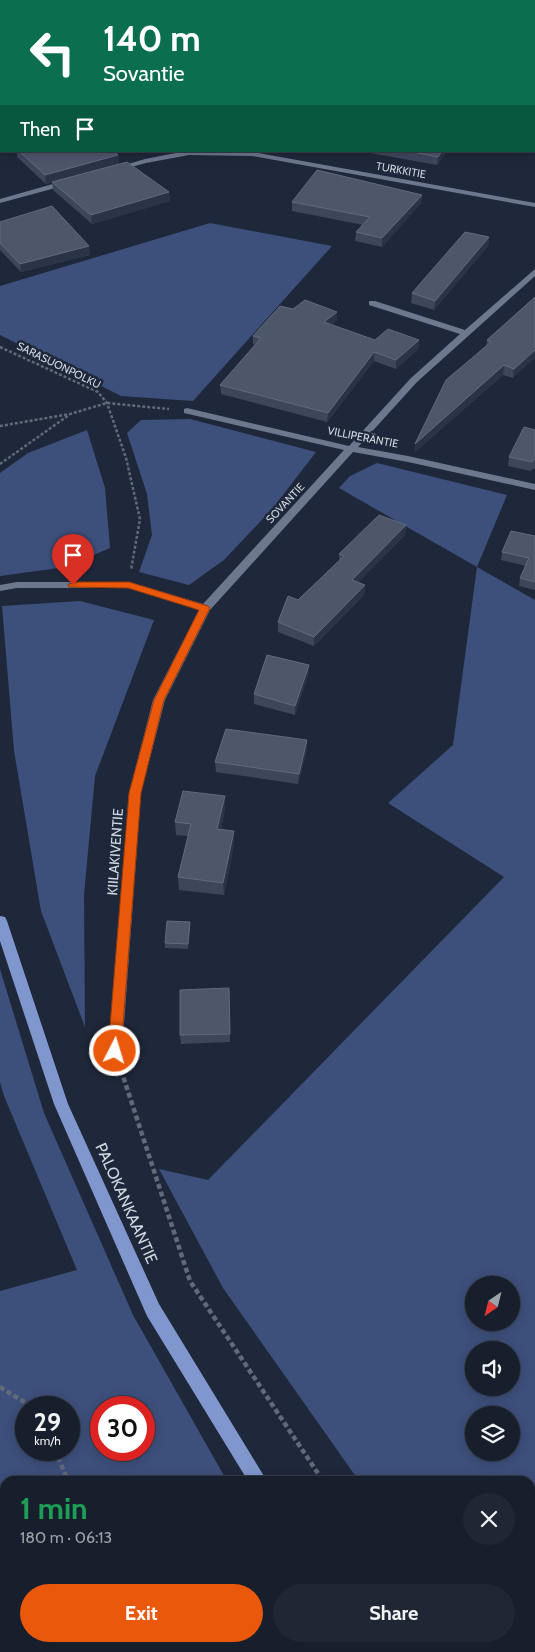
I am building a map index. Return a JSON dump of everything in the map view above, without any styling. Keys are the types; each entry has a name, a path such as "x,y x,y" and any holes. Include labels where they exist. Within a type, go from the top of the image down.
{"main road":[{"name":"PALOKANKAANTIE","path":"0,921 61,1104 153,1310 255,1476"}],"street":[{"name":"TURKKITIE","path":"109,171 145,161 189,153 252,154 535,205"},
{"path":"0,201 72,181"},
{"name":"SOVANTIE","path":"205,608 414,380 535,272"},
{"path":"372,303 466,333"},
{"name":"VILLIPERÄNTIE","path":"187,411 352,449 408,459 535,487"},
{"path":"0,588 17,585 129,585 205,608"},
{"name":"KIILAKIVENTIE","path":"115,1051 135,793 159,700 205,608"}],"path":[{"name":"SARASUONPOLKU","path":"0,347 98,392 107,403"},
{"path":"107,403 126,458 140,519 129,585"},
{"path":"0,426 70,414 107,403 187,411"},
{"path":"0,464 70,414"},
{"path":"115,1051 190,1281 320,1476"},
{"path":"0,1386 15,1396"},
{"path":"60,1461 66,1476"}],"shaded area":[{"path":"210,223 332,246 193,401 121,396 0,335 0,286"},
{"path":"190,419 316,452 273,508 224,560 189,585 139,572 152,535 147,494 127,433 141,420"},
{"path":"87,430 105,488 110,548 66,567 0,576 0,473 28,453"},
{"path":"377,463 507,495 477,567 339,488 350,476"},
{"path":"477,567 535,600 535,1476 355,1476 223,1288 159,1169 208,1180 504,877 388,803 453,745"},
{"path":"80,601 154,620 95,776 84,895 85,1027 41,911 14,751 2,606"},
{"path":"0,969 44,1113 133,1315 224,1476 0,1476 0,1291 77,1270 4,1096 0,1082"}],"building":[{"path":"20,152 115,152 118,155 45,175"},
{"path":"413,152 441,152 438,157"},
{"path":"127,162 169,192 91,215 52,182"},
{"path":"317,170 422,195 382,238 356,232 370,217 292,202"},
{"path":"52,206 89,246 20,264 0,243 0,222"},
{"path":"465,232 489,237 435,301 412,293"},
{"path":"535,297 535,350 514,369 504,365 415,444 446,380 491,342 487,340"},
{"path":"305,300 337,312 324,322 375,340 388,329 419,340 396,360 374,352 328,413 220,385 261,338 253,336 280,306 293,309"},
{"path":"524,427 535,430 535,460 533,459 532,462 509,457"},
{"path":"379,515 406,525 352,580 365,585 314,637 278,622 288,596 298,600 344,556 339,554"},
{"path":"511,531 535,536 535,582 520,578 529,558 502,552"},
{"path":"267,655 309,665 295,706 254,694"},
{"path":"226,729 307,740 299,774 215,762"},
{"path":"183,791 225,796 217,829 234,831 223,883 178,877 191,824 175,822"},
{"path":"167,921 190,922 188,944 165,943"},
{"path":"229,988 230,1034 180,1035 180,990"}],"route":[{"path":"73,585 129,585 205,608 159,700 135,793 115,1051"}]}
